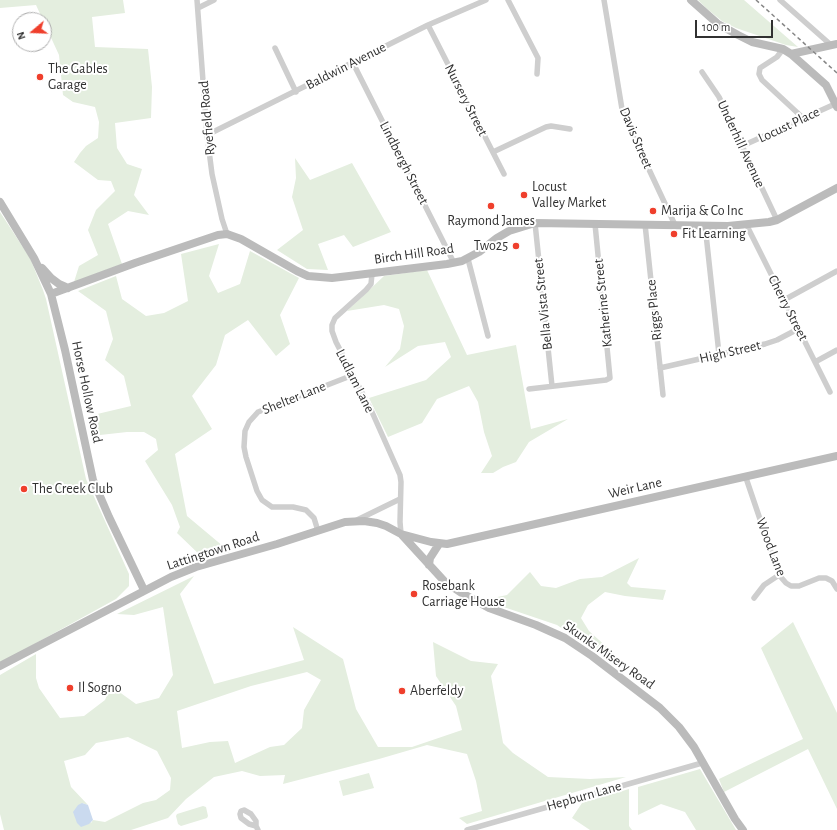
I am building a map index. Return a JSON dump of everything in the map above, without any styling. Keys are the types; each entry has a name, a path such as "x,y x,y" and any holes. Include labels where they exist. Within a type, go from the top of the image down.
{"street":[{"name":"Ryefield Road","path":"197,0 207,135 212,174 222,219 227,234"},
{"path":"198,8 214,0"},
{"name":"Baldwin Avenue","path":"207,135 428,25 486,0"},
{"path":"508,0 538,58 537,74"},
{"name":"Davis Street","path":"604,0 622,109 632,134 675,225"},
{"path":"692,0 718,24 738,35 752,42 783,49 791,54 826,85 836,105"},
{"path":"780,0 834,44"},
{"name":"Nursery Street","path":"428,25 504,174"},
{"path":"791,54 834,44"},
{"path":"275,48 296,92"},
{"path":"783,49 777,57 760,68 759,74 762,80 803,118"},
{"name":"Lindbergh Street","path":"353,63 454,263"},
{"name":"Underhill Avenue","path":"702,72 719,97 776,220"},
{"name":"Locust Place","path":"742,146 803,118 836,105"},
{"path":"493,152 546,127 551,126 570,129"},
{"name":"Birch Hill Road","path":"227,234 241,239 308,276 332,278 454,263 468,259 509,231 535,223 705,225 746,224 776,220 837,188"},
{"name":"Horse Hollow Road","path":"0,202 37,263 51,294 65,350 93,480 144,590"},
{"name":"Bella Vista Street","path":"535,223 552,386"},
{"name":"Katherine Street","path":"552,386 608,380 610,377 595,224"},
{"name":"Riggs Place","path":"645,224 663,395"},
{"name":"Cherry Street","path":"746,224 830,392"},
{"path":"705,225 719,354"},
{"path":"51,294 211,237 227,234"},
{"path":"468,259 488,336"},
{"path":"37,263 51,278 68,288"},
{"path":"784,300 837,271"},
{"name":"Ludlam Lane","path":"372,274 371,284 366,290 335,318 332,325 332,331 336,342 398,467 401,482 400,522 402,534"},
{"name":"High Street","path":"660,368 765,344 777,340 798,329"},
{"path":"815,362 837,350"},
{"name":"Shelter Lane","path":"318,531 314,518 306,510 293,507 272,507 262,500 257,491 246,457 244,447 245,431 249,422 258,412 353,375"},
{"path":"529,389 552,386"},
{"name":"Weir Lane","path":"402,534 439,544 466,540 746,478 837,456"},
{"name":"Wood Lane","path":"746,478 779,575 791,586 799,586 819,578 826,578 832,581 837,589"},
{"path":"356,521 400,499"},
{"name":"Lattingtown Road","path":"0,666 144,590 196,567 277,544 345,522 364,521 381,524 402,534"},
{"name":"Skunks Misery Road","path":"402,534 445,582 476,602 565,638 598,660 660,708 679,727 694,747 735,819 743,830"},
{"path":"429,565 430,558 439,544"},
{"path":"754,598 764,585 779,575"},
{"name":"Hepburn Lane","path":"466,830 702,763"}],"green space":[{"path":"0,0 123,0 125,13 92,17 95,47 148,49 152,87 151,118 115,123 117,148 127,164 142,169 134,195 149,215 128,211 108,224 122,264 74,282 79,266 98,255 88,230 96,210 115,191 111,181 98,180 74,162 86,146 98,138 99,122 95,107 73,102 63,95 59,55 52,40 52,12 39,12 36,5 0,8"},
{"path":"698,0 744,0 798,47 786,45 736,28 722,21"},
{"path":"295,158 310,180 352,163 391,232 353,247 344,235 318,244 328,270 307,269 277,250 303,230 292,197 296,178"},
{"path":"0,212 30,258 43,290 86,479 129,574 129,586 116,599 0,663"},
{"path":"219,244 209,276 218,293 240,284 250,251 299,278 280,315 290,344 276,356 248,320 225,335 216,365 192,396 212,429 175,454 187,516 230,552 203,558 177,533 180,527 172,505 145,461 158,450 156,439 144,432 100,435 93,415 131,406 124,376 105,360 113,339 106,311 78,291 116,276 122,299 146,316 164,313 188,301 181,254"},
{"path":"427,270 467,355 516,345 531,429 568,419 529,442 516,462 493,473 481,473 492,456 484,432 478,402 469,386 437,399 422,423 388,437 369,398 426,380 451,357 445,342 418,346 385,367 400,349 404,326 399,309 384,305 347,311 384,276"},
{"path":"639,558 627,583 631,587 666,590 663,600 625,596 605,592 588,605 581,618 589,631 609,649 603,656 557,625 483,600 507,595 530,572 541,586 556,588 580,579 602,577"},
{"path":"194,576 180,594 214,684 304,660 293,627 343,659 356,709 378,747 412,747 462,730 456,706 436,676 433,642 471,661 498,664 491,676 503,743 513,753 548,777 590,779 626,777 467,824 459,818 482,811 476,781 467,754 427,745 283,784 285,775 260,776 242,771 214,777 186,799 168,818 131,830 4,830 0,814 0,675 36,654 36,678 39,688 60,718 84,716 105,700 111,686 136,704 159,698 173,675 163,607 134,615 117,614","holes":["307,672 321,680 304,710 302,728 284,745 270,747 235,763 228,741 210,742 182,748 177,711 251,686","128,737 157,751 171,778 170,790 156,800 143,803 105,822 93,820 91,823 82,803 88,805 71,787 64,761 85,755 96,743"]},
{"path":"793,622 837,713 837,809 808,749 724,792 719,779 803,739 761,648"},
{"path":"700,769 736,830 696,830 685,812 661,804 638,815 638,787"},
{"path":"369,773 374,788 343,796 339,781"},
{"path":"629,789 629,826 632,830 590,830 572,818 582,803"},
{"path":"203,806 206,807 207,818 181,826 178,824 177,814"}],"water":[{"path":"82,803 88,805 93,820 89,824 81,827 77,823 73,812 78,805"}],"railway":[{"path":"756,0 837,73"}],"place":[{"name":"The Gables Garage","path":"40,77"},
{"name":"Locust Valley Market","path":"524,195"},
{"name":"Raymond James","path":"491,206"},
{"name":"Marija & Co Inc","path":"653,211"},
{"name":"Fit Learning","path":"674,234"},
{"name":"Two25","path":"516,246"},
{"name":"The Creek Club","path":"24,489"},
{"name":"Rosebank Carriage House","path":"414,594"},
{"name":"Il Sogno","path":"70,688"},
{"name":"Aberfeldy","path":"402,691"}]}
